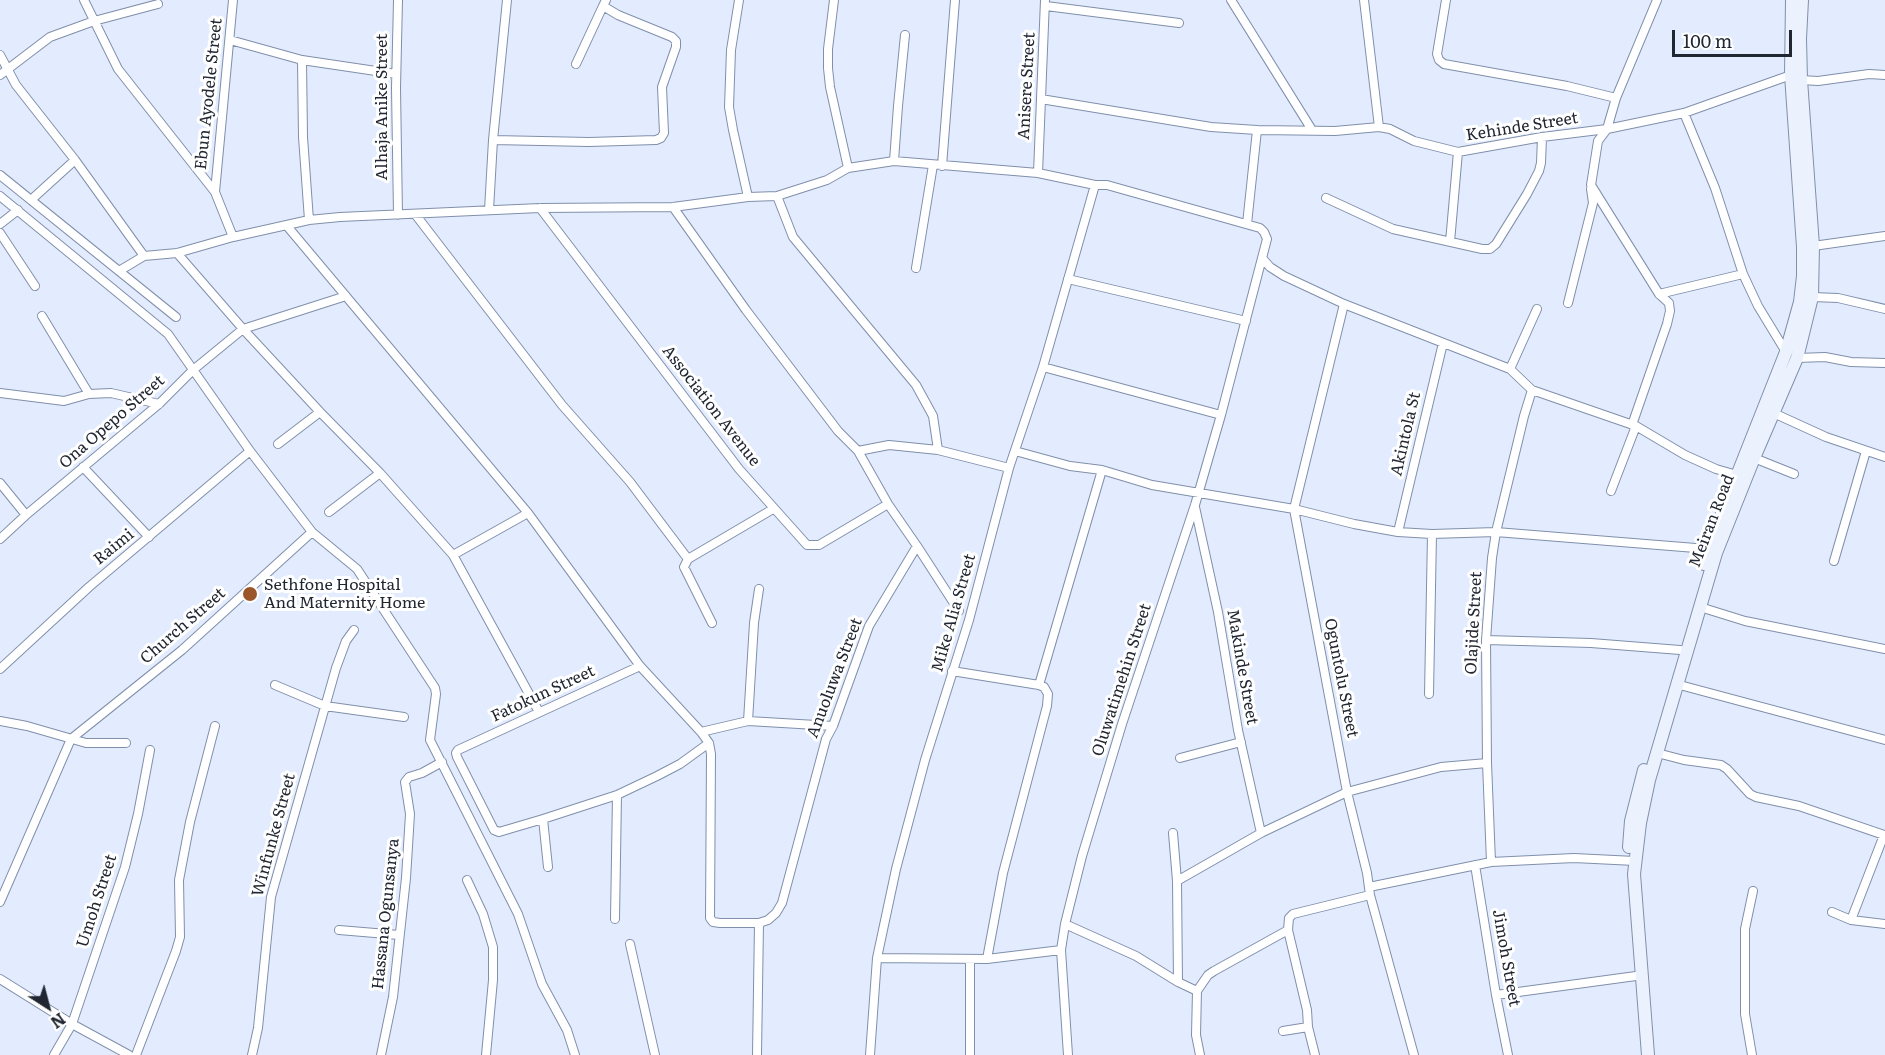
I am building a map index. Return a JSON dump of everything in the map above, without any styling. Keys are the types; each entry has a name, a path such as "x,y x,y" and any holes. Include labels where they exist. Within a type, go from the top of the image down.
{"main road":[{"name":"Meiran Road","path":"1792,0 1803,247 1803,276 1792,355"},
{"name":"Meiran Road","path":"1641,1055 1628,894 1636,822 1649,750 1708,549 1737,475 1792,355 1812,297 1813,246 1796,78 1802,0"},
{"name":"Meiran Road","path":"1636,822 1716,553 1754,458 1768,411"},
{"name":"Meiran Road","path":"1631,861 1648,1055"}],"street":[{"path":"84,0 118,69 215,192 233,237"},
{"name":"Ebun Ayodele Street","path":"215,192 233,0"},
{"name":"Alhaja Anike Street","path":"398,0 396,74 398,215"},
{"path":"489,210 493,140 507,0"},
{"path":"739,0 731,50 729,81 733,130 748,196"},
{"path":"834,0 828,68 848,168"},
{"path":"916,267 937,165 956,0"},
{"path":"1230,0 1312,130"},
{"path":"1364,0 1379,127"},
{"path":"1446,0 1437,54 1439,60 1444,64 1567,86 1616,98"},
{"path":"1568,303 1593,203 1591,185 1598,141 1607,129 1616,98 1657,0"},
{"path":"493,140 589,142 656,141 661,138 664,133 662,87 676,47 676,41 672,37 618,15 604,3 576,64"},
{"path":"1046,3 1179,23"},
{"name":"Anisere Street","path":"1038,173 1046,3"},
{"path":"4,72 50,37 94,21 158,4"},
{"path":"894,161 905,35"},
{"path":"230,40 302,60 396,74"},
{"path":"0,56 4,72 75,160 144,256"},
{"path":"302,60 303,136 309,220"},
{"name":"Kehinde Street","path":"1041,99 1211,127 1335,131 1379,127 1390,129 1414,141 1458,152 1542,137 1607,129 1684,113 1796,78 1818,81 1869,74 1885,75"},
{"path":"1684,113 1715,188 1743,274 1758,306 1792,355 1825,357 1851,362 1885,363"},
{"path":"119,271 144,256 177,253 233,237 309,220 540,208 673,207 748,196 777,196 827,180 848,168 894,161 1038,173 1095,185 1107,185 1247,224 1257,130"},
{"path":"1326,198 1383,226 1490,249 1496,244 1539,171 1542,137"},
{"path":"1450,242 1458,152"},
{"path":"31,200 75,160"},
{"path":"0,175 176,317"},
{"name":"Mike Alia Street","path":"870,1055 877,958 907,826 969,620 1010,468 1043,367 1095,185"},
{"path":"1591,185 1659,294 1669,303 1670,311 1611,491"},
{"path":"0,196 168,334 250,451 312,532 357,569 435,688 430,740 518,914 542,984 567,1030 575,1055"},
{"path":"777,196 793,237 916,385 933,416 938,450"},
{"path":"673,207 746,310 838,431 858,451 888,504 959,611"},
{"name":"Association Avenue","path":"540,208 718,441 807,545 819,545 888,504"},
{"path":"0,224 18,210"},
{"path":"415,214 562,405 630,482 688,559"},
{"name":"Oluwatimehin Street","path":"1068,1055 1061,950 1065,924 1082,856 1122,724 1195,505 1246,321 1267,239 1260,228 1247,224"},
{"path":"287,226 528,513 640,666 709,743 711,754 710,918 713,922 720,923 759,924 757,1055"},
{"path":"0,233 35,286"},
{"path":"1813,246 1885,236"},
{"path":"177,253 243,329 380,473 453,555 539,712"},
{"path":"1262,258 1270,267 1284,276 1344,304 1510,369 1532,390 1634,425 1685,455 1716,469 1737,475"},
{"path":"1659,294 1743,274"},
{"path":"1068,279 1246,321"},
{"path":"243,329 346,296"},
{"path":"1812,297 1838,298 1885,309"},
{"name":"Oguntolu Street","path":"1344,304 1294,509 1347,792 1370,891 1414,1055"},
{"path":"1510,369 1537,309"},
{"path":"42,316 89,394"},
{"name":"Ona Opepo Street","path":"0,538 159,404 194,369 243,329"},
{"name":"Akintola St","path":"1398,532 1443,343"},
{"path":"1043,367 1221,415"},
{"name":"Olajide Street","path":"1491,862 1486,640 1492,558 1496,532 1532,390"},
{"path":"0,393 64,401 89,394 111,393 159,404"},
{"path":"278,444 320,411"},
{"path":"1768,411 1826,437 1885,457"},
{"path":"858,451 889,445 938,450 1010,468"},
{"name":"Raimi","path":"0,669 89,587 250,451"},
{"path":"1015,451 1070,465 1102,470 1152,485 1294,509 1398,532 1432,534 1496,532 1708,549"},
{"path":"1834,561 1866,451"},
{"path":"1754,458 1794,474"},
{"path":"83,467 149,537"},
{"path":"1039,685 1102,470"},
{"path":"329,512 380,473"},
{"path":"0,483 26,515"},
{"name":"Makinde Street","path":"1195,505 1218,612 1240,742 1262,833"},
{"path":"712,624 684,567 688,559 774,509"},
{"path":"453,555 528,513"},
{"name":"Church Street","path":"71,739 182,650 312,532"},
{"path":"1429,694 1432,534"},
{"name":"Anuoluwa Street","path":"759,924 776,913 782,903 826,739 833,726 869,626 917,546"},
{"path":"748,721 754,622 759,589"},
{"path":"1700,607 1744,621 1885,649"},
{"name":"Winfunke Street","path":"252,1055 258,1028 271,897 325,706 346,641 354,630"},
{"path":"1486,640 1591,642 1680,650"},
{"name":"Fatokun Street","path":"543,819 499,832 494,830 456,753 458,750 640,666"},
{"path":"952,671 1039,685 1044,687 1048,694 1047,706 1001,881 987,959"},
{"path":"1676,684 1885,740"},
{"path":"275,685 325,706 404,717"},
{"path":"0,721 97,744 126,743"},
{"path":"701,732 748,721 833,726"},
{"path":"136,1055 178,944 180,923 178,880 214,726"},
{"path":"0,902 71,739"},
{"path":"1180,758 1240,742"},
{"path":"548,867 543,819 617,795 680,764 709,743"},
{"name":"Umoh Street","path":"54,1055 72,1024 125,867 150,750"},
{"path":"1657,753 1683,760 1721,765 1756,797 1799,806 1884,835 1851,921"},
{"name":"Hassana Ogunsanya","path":"381,1055 393,997 406,878 410,814 405,782 409,777 427,771 442,762"},
{"path":"1177,881 1262,833 1347,792 1441,767 1487,763"},
{"path":"615,919 617,795"},
{"path":"1173,832 1177,881 1178,982"},
{"path":"1315,1055 1288,930 1288,922 1293,914 1344,903 1370,891 1491,862 1574,858 1631,861"},
{"name":"Jimoh Street","path":"1475,865 1508,1055"},
{"path":"467,880 483,914 493,947 486,1055"},
{"path":"1752,1055 1745,1014 1745,929 1753,891"},
{"path":"1832,912 1851,921 1885,924"},
{"path":"1065,924 1136,956 1197,991"},
{"path":"339,930 399,935"},
{"path":"1200,1055 1196,1035 1197,991 1208,975 1288,930"},
{"path":"630,944 655,1055"},
{"path":"877,958 987,959 1061,950"},
{"path":"970,959 970,1055"},
{"path":"1496,995 1635,976"},
{"path":"0,979 72,1024 129,1055"},
{"path":"1283,1031 1308,1027"}],"place":[{"name":"Sethfone Hospital And Maternity Home","path":"250,594"}]}
